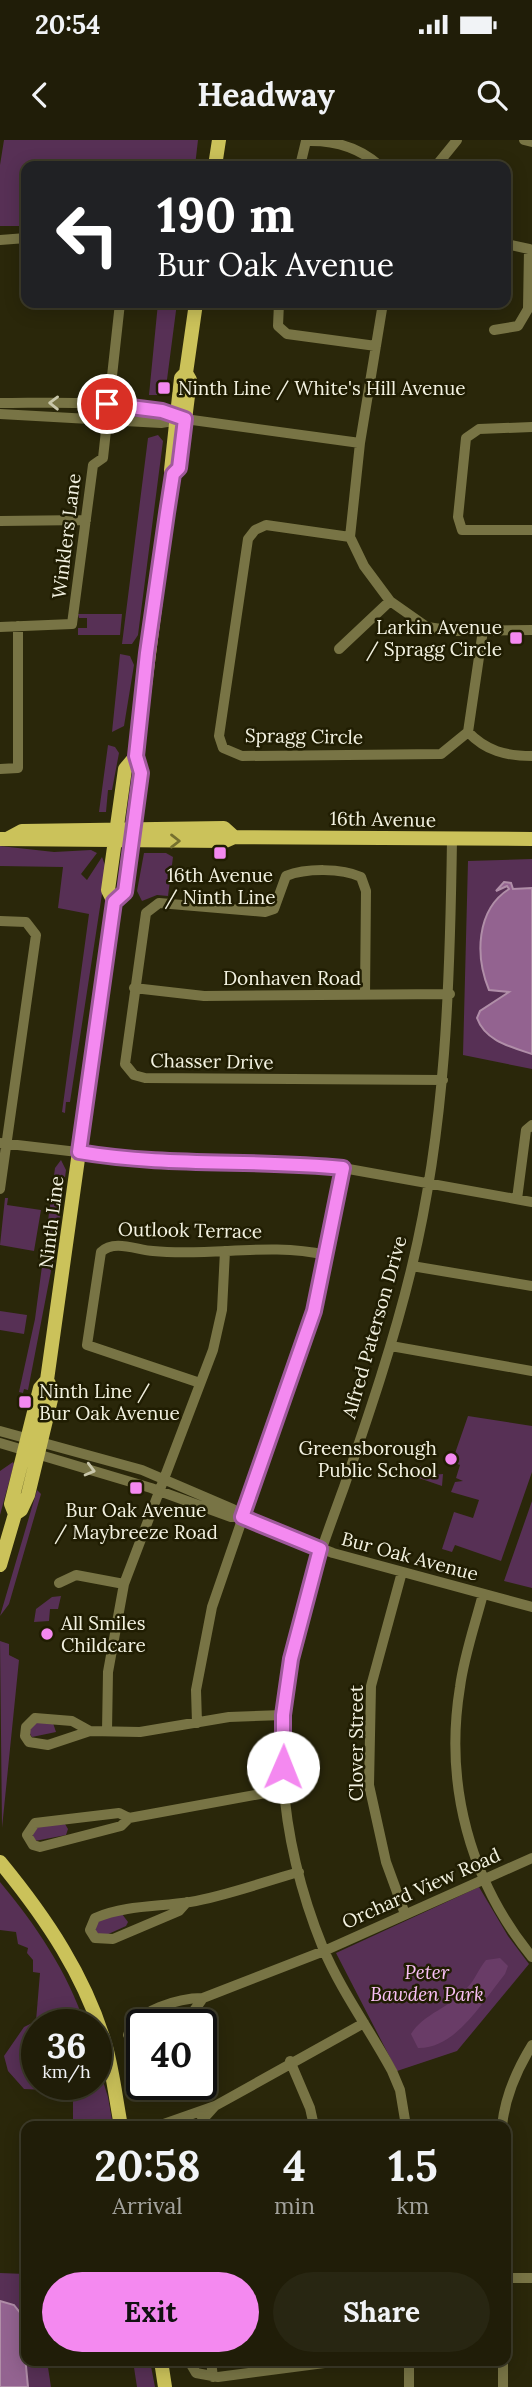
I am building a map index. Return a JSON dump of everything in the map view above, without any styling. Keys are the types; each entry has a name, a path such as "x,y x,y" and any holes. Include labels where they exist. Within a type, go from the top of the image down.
{"main road":[{"path":"216,161 219,140"},
{"name":"Ninth Line","path":"114,902 125,892 141,773 136,756 173,474 179,468 179,418 190,380 186,373 195,308"},
{"name":"Ninth Line","path":"0,1565 15,1514 11,1504 33,1447 40,1388 47,1380 114,902 108,890 125,769 136,756"},
{"name":"16th Avenue","path":"4,838 22,841 132,834 225,841 234,837 532,839"},
{"path":"0,1863 55,1934 79,1979 106,2047 120,2121"},
{"path":"161,2366 165,2387"}],"street":[{"path":"301,161 306,141 323,140 364,152 374,161"},
{"path":"440,161 457,140"},
{"path":"524,140 532,142"},
{"path":"0,240 21,238"},
{"path":"494,330 518,326 528,309 528,249 511,245"},
{"name":"Winklers Lane","path":"18,626 72,624 93,465 103,458 119,308"},
{"path":"279,308 278,326 287,334 376,346"},
{"path":"382,308 360,443 350,537 364,566 390,601 426,627 456,631 532,630"},
{"path":"0,403 107,404 179,418 360,443"},
{"path":"0,414 161,423 179,418"},
{"path":"532,428 479,429 466,438 458,517 462,530 532,530"},
{"path":"0,521 86,520"},
{"name":"Spragg Circle","path":"350,537 266,525 255,530 248,539 219,736 223,748 242,756 441,754 468,732"},
{"path":"339,649 390,601"},
{"path":"0,627 18,626 18,768 0,769"},
{"path":"483,630 468,732 483,748 512,756 532,756"},
{"name":"Alfred Paterson Drive","path":"405,2121 400,2090 392,2071 324,1951 299,1872 282,1790 283,1715 297,1630 320,1549 391,1346 430,1184 450,994 452,839"},
{"name":"Chasser Drive","path":"365,995 366,891 361,877 352,873 298,872 286,876 274,909 265,912 167,902 152,907 146,913 125,1064 134,1075 145,1078 443,1080"},
{"path":"0,921 26,922 36,935 3,1144 0,1189"},
{"name":"Donhaven Road","path":"134,988 204,996 450,994"},
{"path":"517,1199 526,1130 532,1125"},
{"path":"3,1144 172,1163 307,1164 532,1202"},
{"path":"197,1723 197,1690 207,1627 242,1517 314,1311 343,1168"},
{"name":"Outlook Terrace","path":"200,1384 87,1345 101,1252 115,1245 155,1252 289,1248 326,1255"},
{"path":"107,1731 108,1672 124,1584 200,1384 220,1318 225,1251"},
{"path":"412,1266 532,1286"},
{"path":"391,1346 532,1371"},
{"name":"Bur Oak Avenue","path":"0,1431 33,1447 230,1517 242,1517"},
{"name":"Bur Oak Avenue","path":"0,1443 33,1447 163,1477 233,1510 242,1517 320,1549 532,1607"},
{"name":"Clover Street","path":"402,1572 371,1686 369,1785 386,1862 405,1914"},
{"path":"59,1583 76,1575 124,1584"},
{"path":"483,1594 464,1666 455,1737 464,1822 482,1880 510,1930 532,1957"},
{"path":"90,1731 83,1725 35,1717 26,1727 25,1736 37,1744 64,1741 90,1731 140,1732 251,1715 283,1715"},
{"path":"57,1719 64,1741"},
{"path":"129,1818 119,1813 35,1823 29,1829 28,1838 34,1846 40,1847 121,1826 129,1818 282,1790"},
{"path":"77,1818 82,1836"},
{"name":"Orchard View Road","path":"203,1998 324,1951 532,1858"},
{"path":"187,1902 179,1910 113,1939 104,1940 92,1936 90,1925 94,1918 130,1908 187,1902 299,1872"},
{"path":"130,1908 140,1927"},
{"path":"160,2009 203,1998"},
{"path":"192,2009 203,1998"},
{"path":"181,2121 215,2106 290,2061 364,2023"},
{"path":"503,2121 505,2102 517,2069 532,2045"},
{"path":"290,2061 312,2121"},
{"path":"202,2121 215,2106"},
{"path":"511,2278 532,2278"},
{"path":"192,2366 196,2373 213,2377 300,2366"},
{"path":"212,2366 213,2377"},
{"path":"409,2366 410,2387"},
{"path":"503,2366 503,2387"}],"green space":[{"path":"4,140 198,140 196,161 21,161 21,226 0,226 0,165"},
{"path":"158,308 176,308 165,395 149,395"},
{"path":"158,435 163,441 138,635 132,644 122,644 148,438"},
{"path":"78,614 122,614 120,635 78,635 78,628 87,628 87,618 79,618"},
{"path":"120,654 130,656 134,665 124,726 112,732"},
{"path":"108,745 115,747 119,753 112,790 108,790 106,812 99,812"},
{"path":"0,846 54,852 91,850 97,853 81,874 87,880 102,857 106,868 70,1102 66,1102 65,1113 62,1112 89,914 58,908 63,867 0,866"},
{"path":"144,853 166,853 173,857 168,896 157,895 142,901 137,891"},
{"path":"532,859 532,1069 463,1055 468,861"},
{"path":"61,1160 66,1170 56,1245 28,1390 24,1389 23,1393 19,1392 35,1319 55,1168"},
{"path":"5,1198 8,1198 7,1205 41,1210 34,1251 0,1245"},
{"path":"0,1311 27,1315 24,1334 0,1330"},
{"path":"468,1416 532,1426 532,1472 501,1561 455,1545 452,1552 442,1549 454,1512 473,1518 479,1500 451,1492 455,1482 463,1481 456,1478 460,1465 452,1462"},
{"path":"13,1462 14,1464 0,1515 0,1471"},
{"path":"420,1466 432,1475 443,1474 442,1486 413,1476 415,1468"},
{"path":"37,1490 41,1494 9,1604 0,1616"},
{"path":"532,1501 532,1588 504,1581"},
{"path":"61,1596 58,1609 50,1609 49,1621 34,1622 36,1609 52,1597"},
{"path":"0,1641 9,1644 9,1655 19,1660 2,1828"},
{"path":"32,1723 53,1723 56,1732 32,1737 29,1732"},
{"path":"65,1824 68,1829 66,1835 35,1841 31,1831 33,1827"},
{"path":"0,1882 49,1949 79,2009 37,2009 40,1973 33,1972 33,1960 27,1953 28,1948 18,1944 16,1932 0,1930"},
{"name":"Peter Bawden Park","path":"479,1887 508,1936 529,1964 457,2051 397,2071 336,1953"},
{"path":"122,1914 128,1922 126,1926 104,1936 96,1934 94,1923 98,1919"},
{"path":"21,2031 21,2086 8,2071 4,2056"},
{"path":"109,2100 112,2121 73,2121 73,2101"},
{"path":"0,2273 21,2274 21,2366 48,2366 51,2387 0,2387"},
{"path":"134,2366 151,2366 155,2387 137,2387"}],"shaded area":[{"path":"504,882 511,883 513,889 532,888 532,1054 492,1038 477,1018 480,1011 509,992 489,990 480,949 484,921 498,898 509,889 507,886 496,891"},
{"path":"500,1958 508,1966 505,1974 478,2010 445,2041 418,2048 411,2034 416,2027 460,1995 486,1960"},
{"path":"0,2301 14,2305 21,2314 21,2366 26,2366 28,2387 0,2387"}],"place":[{"name":"Ninth Line / White's Hill Avenue","path":"164,388"},
{"name":"Larkin Avenue / Spragg Circle","path":"516,638"},
{"name":"16th Avenue / Ninth Line","path":"220,853"},
{"name":"Ninth Line / Bur Oak Avenue","path":"25,1402"},
{"name":"Greensborough Public School","path":"451,1459"},
{"name":"Bur Oak Avenue / Maybreeze Road","path":"136,1488"},
{"name":"All Smiles Childcare","path":"47,1634"}],"route":[{"path":"107,404 162,411 185,419 179,468 173,474 147,653 136,756 141,773 125,892 114,902 79,1152 172,1163 307,1164 343,1168 314,1311 242,1517 320,1549 291,1659 283,1715 283,1767"}]}
